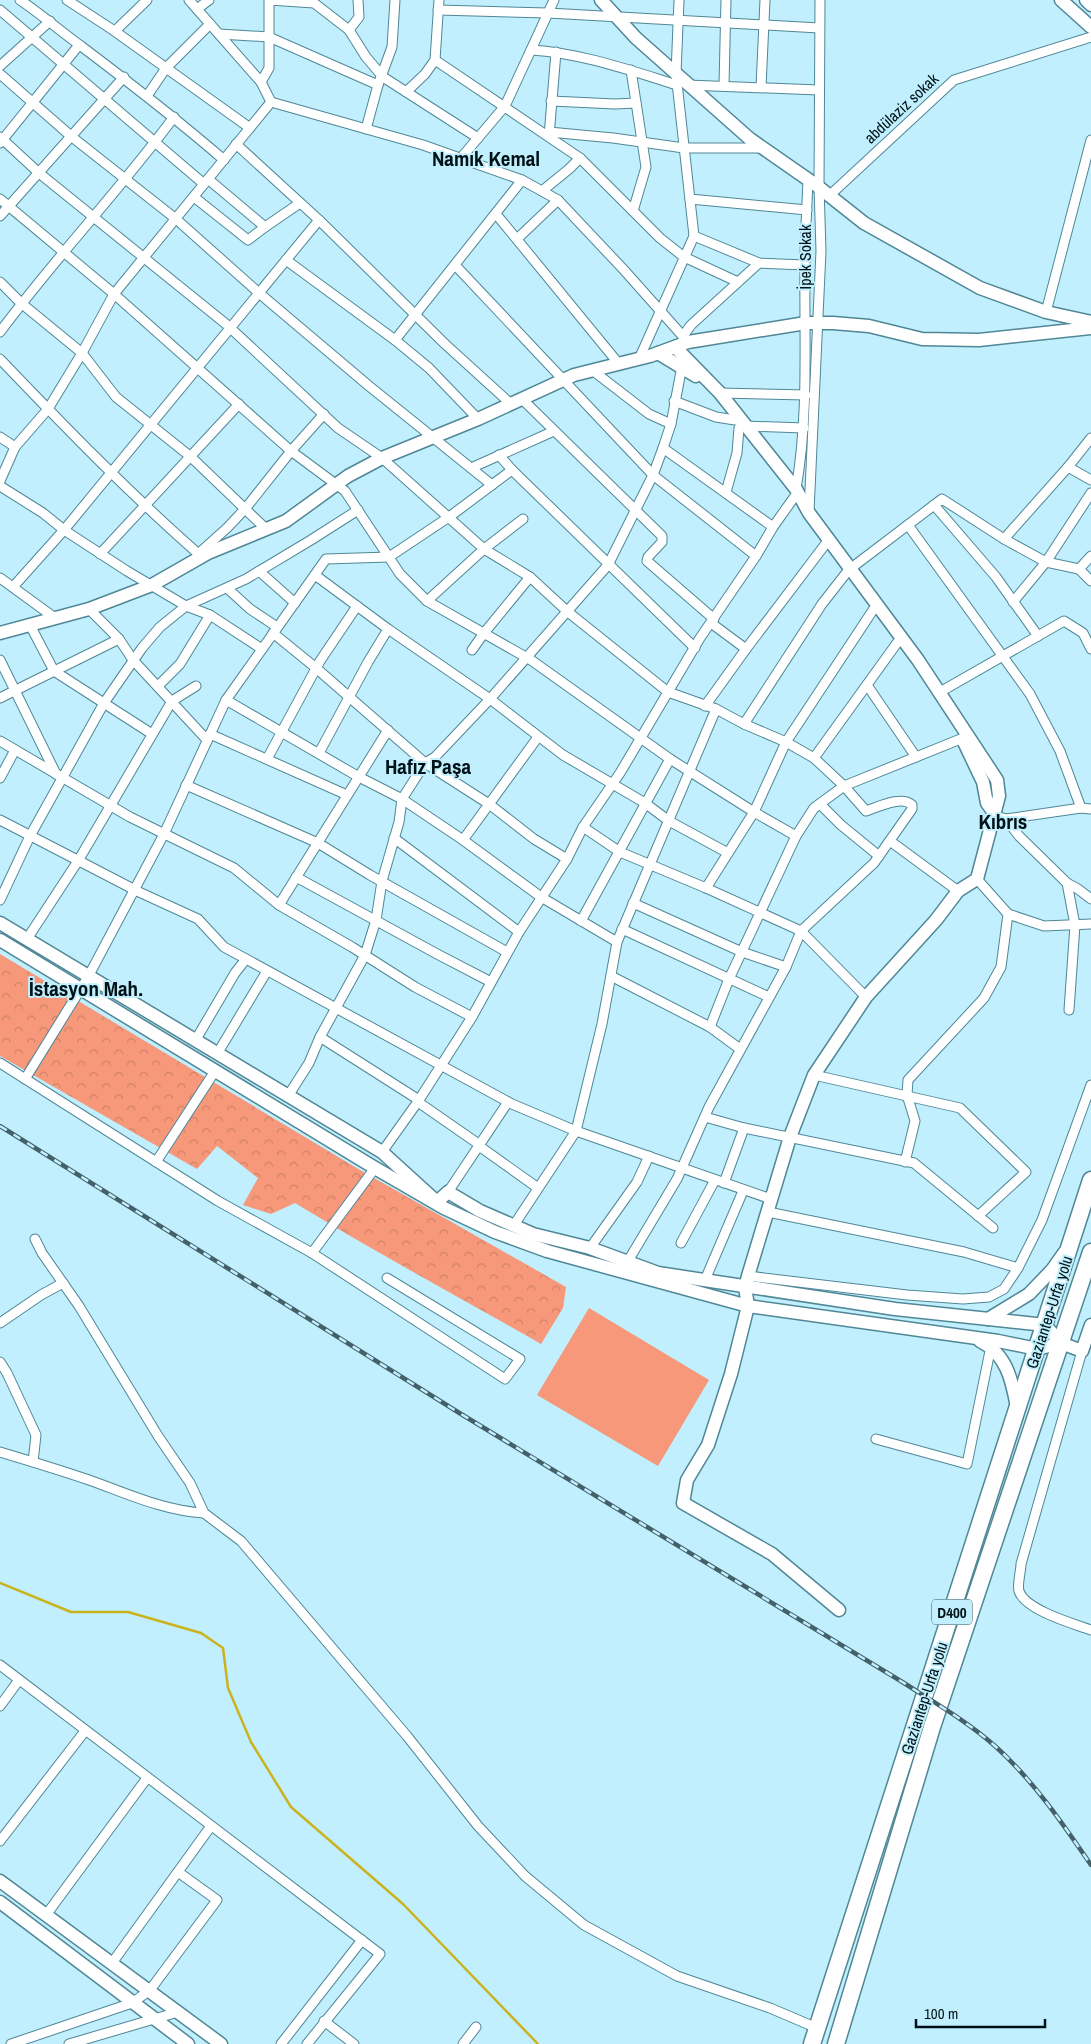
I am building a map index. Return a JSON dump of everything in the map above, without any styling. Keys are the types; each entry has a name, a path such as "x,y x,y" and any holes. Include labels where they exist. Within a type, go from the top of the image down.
{"highway":[{"name":"Gaziantep-Urfa yolu","path":"812,2044 1091,1180"},
{"name":"Gaziantep-Urfa yolu","path":"836,2044 932,1727 1091,1252"}],"street":[{"path":"20,0 124,77 224,160"},
{"path":"67,0 115,31 250,128"},
{"path":"188,0 261,82 271,102 423,145 522,180 558,200 686,339"},
{"path":"197,10 209,0"},
{"path":"261,82 269,68 269,0 314,1 349,30 380,81"},
{"path":"349,30 359,17 358,0"},
{"path":"366,129 392,47 395,0"},
{"path":"406,92 425,74 435,60 439,0"},
{"path":"461,158 505,106 554,0"},
{"path":"601,0 680,81 750,139 819,187 864,223 980,288 1046,312 1091,322"},
{"path":"639,359 694,236 684,148 677,20 679,0"},
{"path":"724,85 727,23 726,0"},
{"path":"761,87 765,0"},
{"name":"İpek Sokak","path":"809,514 812,323 821,251 819,187 820,0"},
{"path":"1061,0 1091,26"},
{"path":"1086,0 1091,5"},
{"path":"115,31 144,1"},
{"path":"0,10 156,141 264,227"},
{"path":"438,10 548,13 819,28"},
{"path":"0,66 50,21"},
{"path":"147,96 166,68 210,24"},
{"path":"219,34 268,38 380,81 406,92 478,138"},
{"name":"abdülaziz sokak","path":"830,196 954,80 1091,37"},
{"path":"79,45 1,140 229,328 338,428 382,458 484,549 530,576 568,612 668,692 716,709 744,724 786,742 814,758 844,786 866,811 902,800 912,805 912,809 879,856 801,932 786,968 740,1049 705,1117 682,1168 628,1261"},
{"path":"531,50 556,52 680,81 819,90"},
{"path":"549,134 556,52"},
{"path":"435,60 549,134 580,158 660,238 684,257 738,282"},
{"path":"631,70 646,167 633,211"},
{"path":"0,74 125,181 176,219 258,293 492,485"},
{"path":"0,216 124,77"},
{"path":"551,101 614,104 636,103"},
{"path":"0,481 15,447 48,409 82,353 114,294 271,102"},
{"path":"0,332 21,303 125,181 174,117"},
{"path":"549,134 642,142 684,148 764,148"},
{"path":"1046,312 1091,140"},
{"path":"236,144 320,220 416,314 554,431 662,536 663,540 648,557 647,561 712,621 746,649"},
{"path":"542,192 580,158"},
{"path":"395,340 522,180"},
{"path":"382,1152 418,1101 472,1017 518,932 567,859 583,827 620,773 695,648 756,556 795,492 802,453 812,323 805,265 808,180"},
{"path":"194,197 248,240 300,203"},
{"path":"0,199 114,294 291,451 345,491 400,574 427,601 531,660 670,759 796,836"},
{"path":"690,199 807,210"},
{"path":"517,239 558,200"},
{"path":"496,214 619,364"},
{"path":"13,587 64,530 320,220"},
{"path":"694,236 759,263 805,265"},
{"path":"286,260 395,340 429,368 478,419"},
{"path":"686,339 691,325 759,263"},
{"path":"455,264 653,475 756,556"},
{"path":"0,282 21,303 82,353 116,398 191,457 266,530"},
{"path":"0,633 89,609 152,585 200,555 286,521 348,476 382,458 478,419 574,375 658,353 675,347 686,339 812,323 869,326 922,338 979,340 1091,328"},
{"path":"675,347 720,393 740,425 737,453 726,492"},
{"path":"658,353 702,380 795,492 827,542 940,692 997,780 998,796 977,879 958,891 936,920 866,997 814,1075 790,1137 747,1282 748,1306 728,1383 708,1445 687,1480 683,1503 772,1554 839,1610"},
{"path":"0,359 112,472 200,555"},
{"path":"288,1096 309,1063 320,1037 338,1008 365,955 376,920 382,881 399,822 402,799 424,763 435,757 490,699 608,565 636,511 664,448 671,424 682,366"},
{"path":"592,370 649,414 671,424"},
{"path":"720,393 806,394"},
{"path":"674,401 740,425 804,428"},
{"path":"100,554 239,404"},
{"path":"200,555 245,509 291,451 324,414"},
{"path":"471,468 554,431"},
{"path":"0,437 15,447"},
{"path":"1004,540 1091,438"},
{"path":"664,448 773,527"},
{"path":"499,456 608,565 695,648"},
{"path":"1068,467 1091,480"},
{"path":"25,1079 88,977 164,834 226,700 326,559 389,557 449,517 512,470"},
{"path":"0,486 43,513 64,530 100,554 186,606 210,615 262,649"},
{"path":"795,492 873,610 963,738 983,782 987,803 994,814 1006,819 1019,836 1067,883 1091,900"},
{"path":"1013,602 1046,562 1091,493"},
{"path":"744,724 822,604 848,570 942,499 1004,540 1046,562 1079,569 1091,581"},
{"path":"934,505 996,577 1038,636"},
{"path":"0,900 60,776 104,703 133,660 160,627 186,606 259,572 358,510"},
{"path":"427,601 484,549 523,519"},
{"path":"908,525 1030,694 1060,750 1086,808 1006,819"},
{"path":"705,706 827,542"},
{"path":"1079,569 1091,556"},
{"path":"259,572 295,603"},
{"path":"315,575 388,629 490,699 563,755 645,803 669,822 728,853"},
{"path":"472,650 530,576"},
{"path":"0,578 55,618"},
{"path":"227,588 424,763 489,804 534,839 567,859"},
{"path":"267,759 316,668 357,606"},
{"path":"89,609 118,639 133,660 208,737 267,759 346,795"},
{"path":"706,888 754,812 786,742 873,610"},
{"path":"158,686 180,664 210,615"},
{"path":"940,692 1064,621 1082,633 1091,648"},
{"path":"30,625 54,671 152,734"},
{"path":"319,753 388,629"},
{"path":"0,698 118,639"},
{"path":"814,758 897,643"},
{"path":"0,660 60,776"},
{"path":"867,685 916,757"},
{"path":"27,939 78,861 172,701 196,686"},
{"path":"226,700 359,777 402,799 463,840 540,897 617,942"},
{"path":"514,1225 576,1131 602,1024 617,942 691,772 716,709"},
{"path":"279,905 388,730"},
{"path":"463,840 538,737"},
{"path":"710,1027 729,979 796,836 814,808 844,786 963,738"},
{"path":"0,741 111,806 234,868 279,905 365,955 415,987 472,1017"},
{"path":"0,778 15,750"},
{"path":"581,921 670,759"},
{"path":"186,785 318,843 507,952"},
{"path":"820,804 841,825 879,856"},
{"path":"0,820 78,861 198,919 224,947 508,1102 576,1131 771,1199"},
{"path":"583,827 620,852 706,888 801,932 866,997"},
{"path":"394,838 518,932"},
{"path":"890,842 958,891"},
{"path":"296,877 491,982"},
{"path":"977,879 1008,914 1044,926 1091,924"},
{"path":"1067,883 1076,925 1069,1010"},
{"path":"633,903 742,952 786,968"},
{"path":"905,1162 915,1120 907,1095 908,1080 984,998 1001,967 1008,914"},
{"path":"0,923 382,1152 437,1202 448,1192 508,1102"},
{"path":"622,929 769,997"},
{"path":"0,940 374,1168 444,1208 495,1232 547,1251 748,1306 1037,1349 1061,1343"},
{"path":"195,1041 246,959"},
{"path":"217,1054 267,971"},
{"path":"611,976 710,1027 740,1049"},
{"path":"320,1037 418,1101 538,1188"},
{"path":"0,1063 218,1201 312,1253 505,1379 520,1359 387,1278"},
{"path":"156,1162 215,1071"},
{"path":"814,1075 960,1108 1026,1172 978,1216"},
{"path":"448,1192 480,1211 533,1234 590,1248 658,1273 705,1280 907,1295 963,1298 989,1297 1004,1289 1018,1268 1042,1220 1091,1085"},
{"path":"705,1117 744,1128 914,1163 993,1228"},
{"path":"681,1243 719,1182 744,1128"},
{"path":"590,1248 637,1182 649,1156"},
{"path":"312,1253 374,1168"},
{"path":"705,1280 744,1191"},
{"path":"768,1212 964,1252 1018,1268"},
{"path":"36,1239 42,1253 190,1483 204,1513 240,1541 253,1555 407,1736 478,1826 533,1882 584,1925 677,1976 770,2008 817,2028"},
{"path":"988,1319 1029,1294 1052,1270 1070,1245"},
{"path":"747,1282 895,1309 1045,1326 1061,1343 1082,1351"},
{"path":"0,1323 41,1295 63,1283"},
{"path":"1091,1325 1021,1564 1020,1592 1029,1605 1072,1624 1091,1630"},
{"path":"973,1338 991,1346 1010,1374 1018,1409"},
{"path":"876,1439 968,1464 991,1346"},
{"path":"0,1362 36,1435 33,1462"},
{"path":"0,1452 153,1503 189,1512 204,1513"},
{"path":"0,1665 380,1954 307,2044"},
{"path":"0,1706 20,1680"},
{"path":"0,1841 85,1731"},
{"path":"46,1914 147,1778"},
{"path":"112,1963 211,1826"},
{"path":"11,2044 105,2014 132,2002 150,1990 217,1900 178,1872"},
{"path":"0,1881 222,2044"},
{"path":"0,1902 188,2044"},
{"path":"281,2044 362,1940"},
{"path":"69,2044 178,2012"},
{"path":"324,2021 354,2044"},
{"path":"463,2044 476,2027"}],"green space":[{"path":"0,954 360,1170 566,1287 563,1308 541,1344 386,1257 295,1203 271,1214 243,1205 258,1178 217,1146 197,1169 0,1056"},
{"path":"589,1308 709,1380 658,1466 537,1395"}],"waterway":[{"path":"0,1583 71,1612 128,1612 201,1633 223,1648 228,1688 251,1742 291,1807 403,1904 538,2044"}],"railway":[{"path":"0,1126 461,1414 904,1683 963,1721 985,1737 1022,1773 1058,1818 1091,1865"}],"district":[{"name":"Namık Kemal","path":"486,158"},
{"name":"Hafız Paşa","path":"428,766"},
{"name":"Kıbrıs","path":"1003,821"},
{"name":"İstasyon Mah.","path":"86,988"}]}
